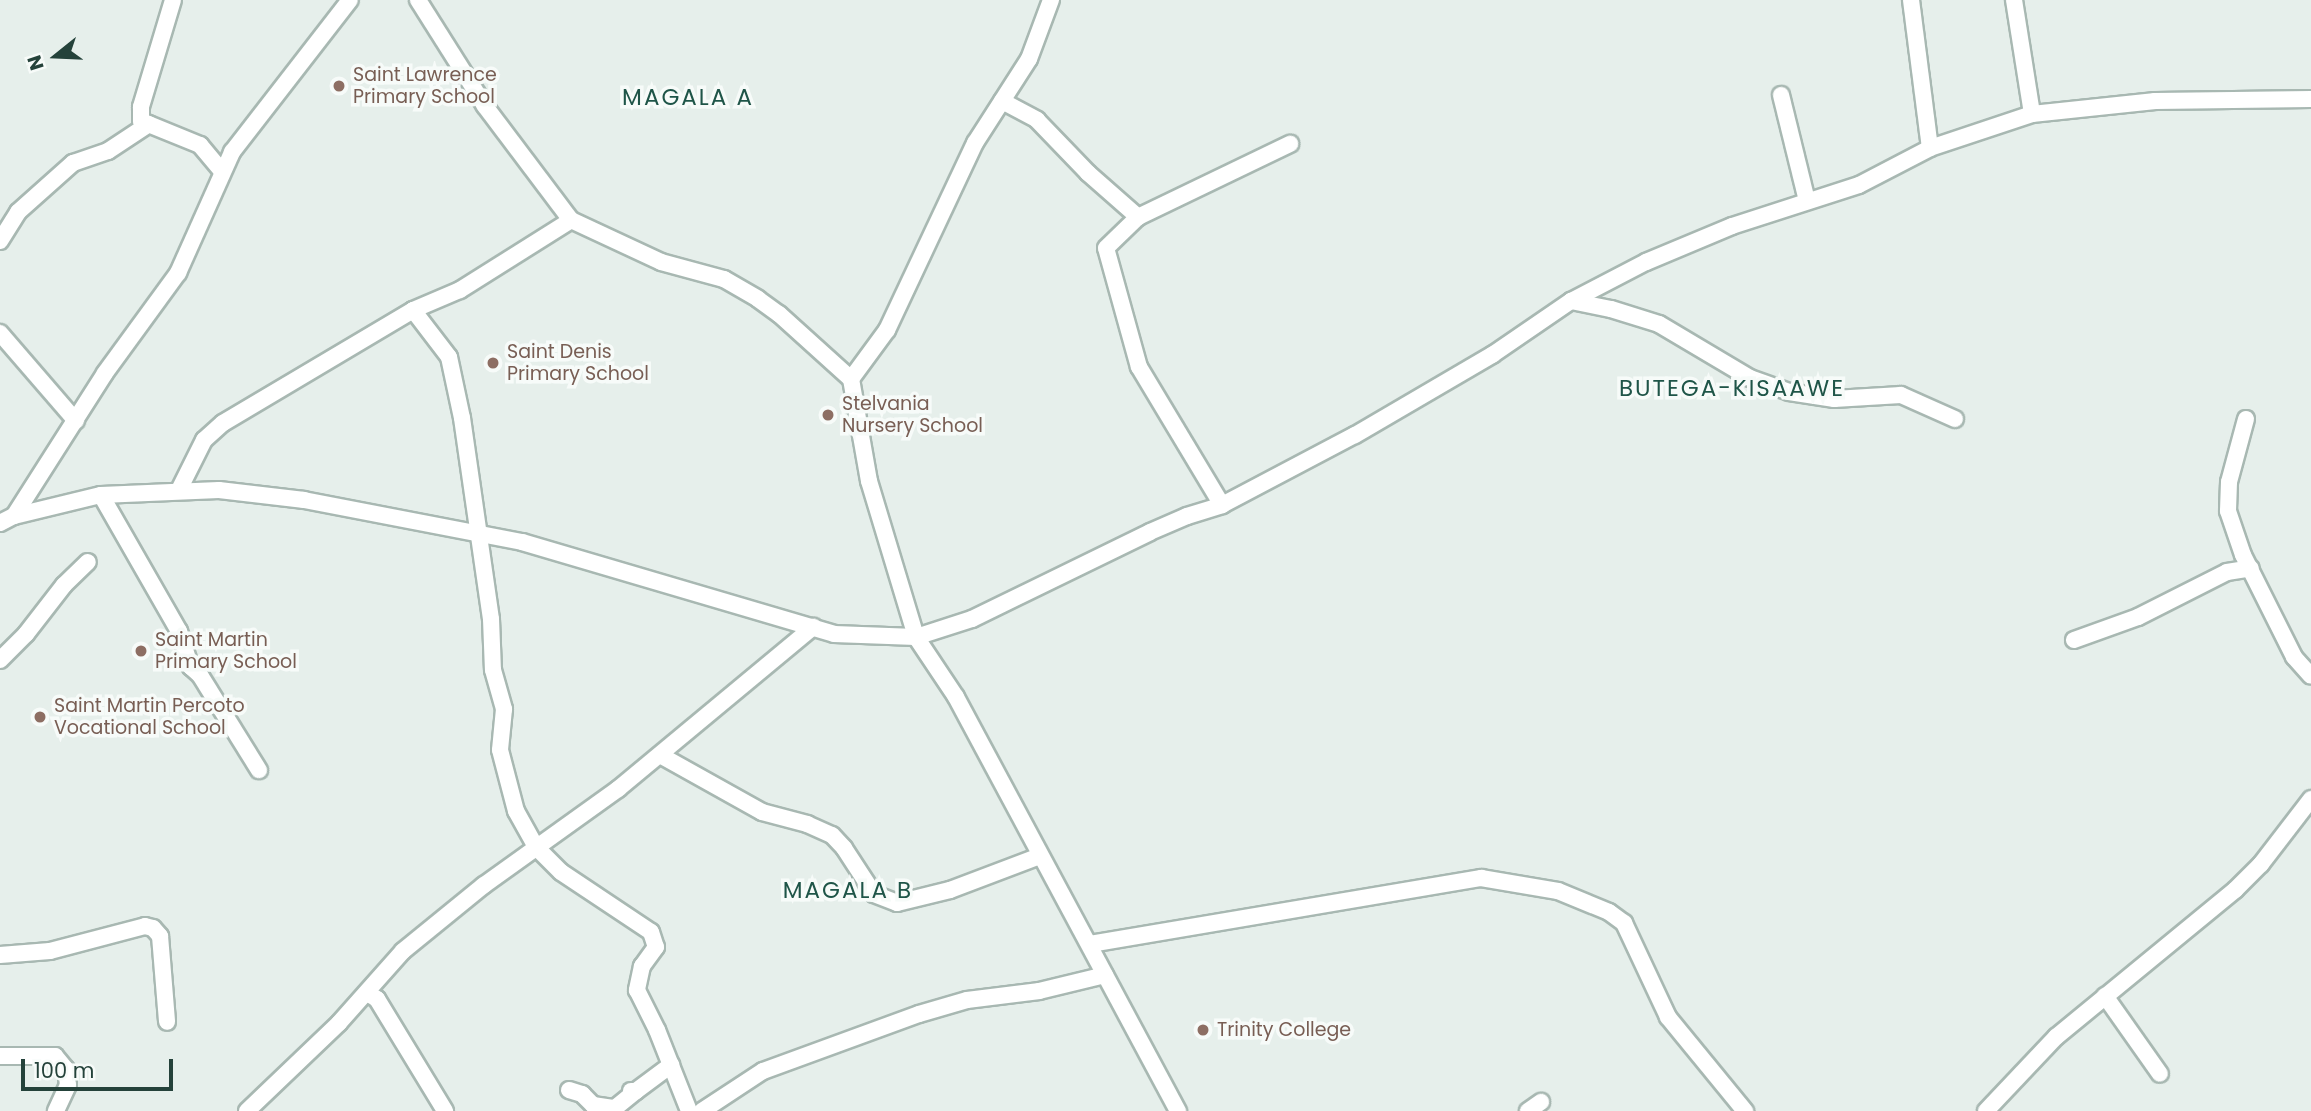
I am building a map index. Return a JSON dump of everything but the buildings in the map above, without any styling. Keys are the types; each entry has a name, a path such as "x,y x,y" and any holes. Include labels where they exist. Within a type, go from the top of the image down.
{"street":[{"path":"173,0 139,114 141,121 200,145 222,171"},
{"path":"7,520 76,421 105,373 178,273 222,171 253,123 350,0"},
{"path":"418,0 485,106 571,220 661,262 723,279 779,314 851,379 869,481 916,637 956,697 1178,1111"},
{"path":"851,379 887,330 962,167 1029,59 1051,0"},
{"path":"1911,0 1930,148"},
{"path":"2014,0 2032,114"},
{"path":"1781,95 1807,201"},
{"path":"7,520 101,495 219,490 304,500 523,542 813,627 863,637 916,637 972,619 1150,532 1222,505 1367,429 1492,355 1571,301 1681,247 1858,185 1930,148 2032,114 2155,101 2311,99"},
{"path":"1002,101 1037,120 1088,173 1138,217"},
{"path":"0,241 18,212 73,163 108,151 149,124"},
{"path":"1222,505 1139,367 1114,285 1106,248 1138,217 1290,144"},
{"path":"179,490 204,440 223,422 412,310 460,290 571,220"},
{"path":"1571,301 1659,324 1750,378 1789,392 1834,399 1901,395 1955,419"},
{"path":"412,310 449,357 462,418 491,619 493,670 504,709 500,746 516,811 536,847 561,872 651,932 656,947 642,966 637,990 689,1111"},
{"path":"0,333 76,421"},
{"path":"2246,419 2227,499 2234,530 2294,657 2311,676"},
{"path":"101,495 179,631 191,667 200,675 259,770"},
{"path":"0,660 26,634 64,584 88,562"},
{"path":"2074,640 2138,617 2227,572 2251,568"},
{"path":"247,1111 367,993 403,951 536,847 618,789 813,627"},
{"path":"660,755 762,812 807,824 832,835 874,894 897,903 950,890 1040,856"},
{"path":"1986,1111 2046,1046 2235,890 2261,864 2311,799"},
{"path":"1090,944 1481,878 1558,891 1603,909 1624,923 1668,1017 1745,1111"},
{"path":"0,955 50,951 145,926 153,928 160,936 167,1021"},
{"path":"702,1111 763,1071 919,1014 967,1000 1059,988 1105,975"},
{"path":"367,993 377,999 445,1111"},
{"path":"2105,996 2160,1074"},
{"path":"0,1056 55,1056 66,1069 68,1085 55,1111"},
{"path":"569,1090 582,1094 593,1105 615,1108 633,1091 671,1065"}],"place":[{"name":"Saint Lawrence Primary School","path":"339,86"},
{"name":"Saint Denis Primary School","path":"493,363"},
{"name":"Stelvania Nursery School","path":"828,415"},
{"name":"Saint Martin Primary School","path":"141,651"},
{"name":"Saint Martin Percoto Vocational School","path":"40,717"},
{"name":"Trinity College","path":"1203,1030"}],"district":[{"name":"MAGALA A","path":"688,97"},
{"name":"BUTEGA-KISAAWE","path":"1732,388"},
{"name":"MAGALA B","path":"848,890"}]}
